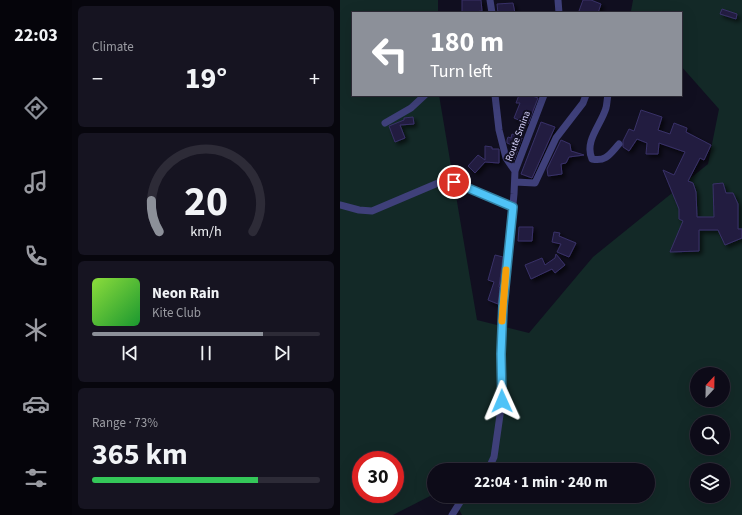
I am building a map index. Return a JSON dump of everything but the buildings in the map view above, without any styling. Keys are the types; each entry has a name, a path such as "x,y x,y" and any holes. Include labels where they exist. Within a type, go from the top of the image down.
{"street":[{"path":"490,0 492,12"},
{"path":"558,0 559,12"},
{"path":"385,123 412,108 424,96"},
{"path":"495,96 499,130 506,158 515,171"},
{"name":"Route Smina","path":"491,463 494,457 502,401 501,354 503,306 515,171 544,96"},
{"path":"515,182 535,183 556,138 584,103 586,96"},
{"path":"608,96 606,108 592,139 589,152 592,159 599,160 607,157 619,144"},
{"path":"340,205 359,210 372,211 438,183 454,182 513,207"},
{"path":"452,515 460,503"}],"green space":[{"path":"340,0 438,0 438,12 352,12 352,96 439,96 477,320 529,333 593,257 708,164 719,109 682,67 682,12 632,12 633,0 742,0 742,515 462,515 456,503 655,503 655,463 427,463 427,498 393,515 340,515"}],"slow traffic":[{"path":"502,321 506,270"}],"route":[{"path":"454,182 513,207 503,306 501,354 502,401"}]}
